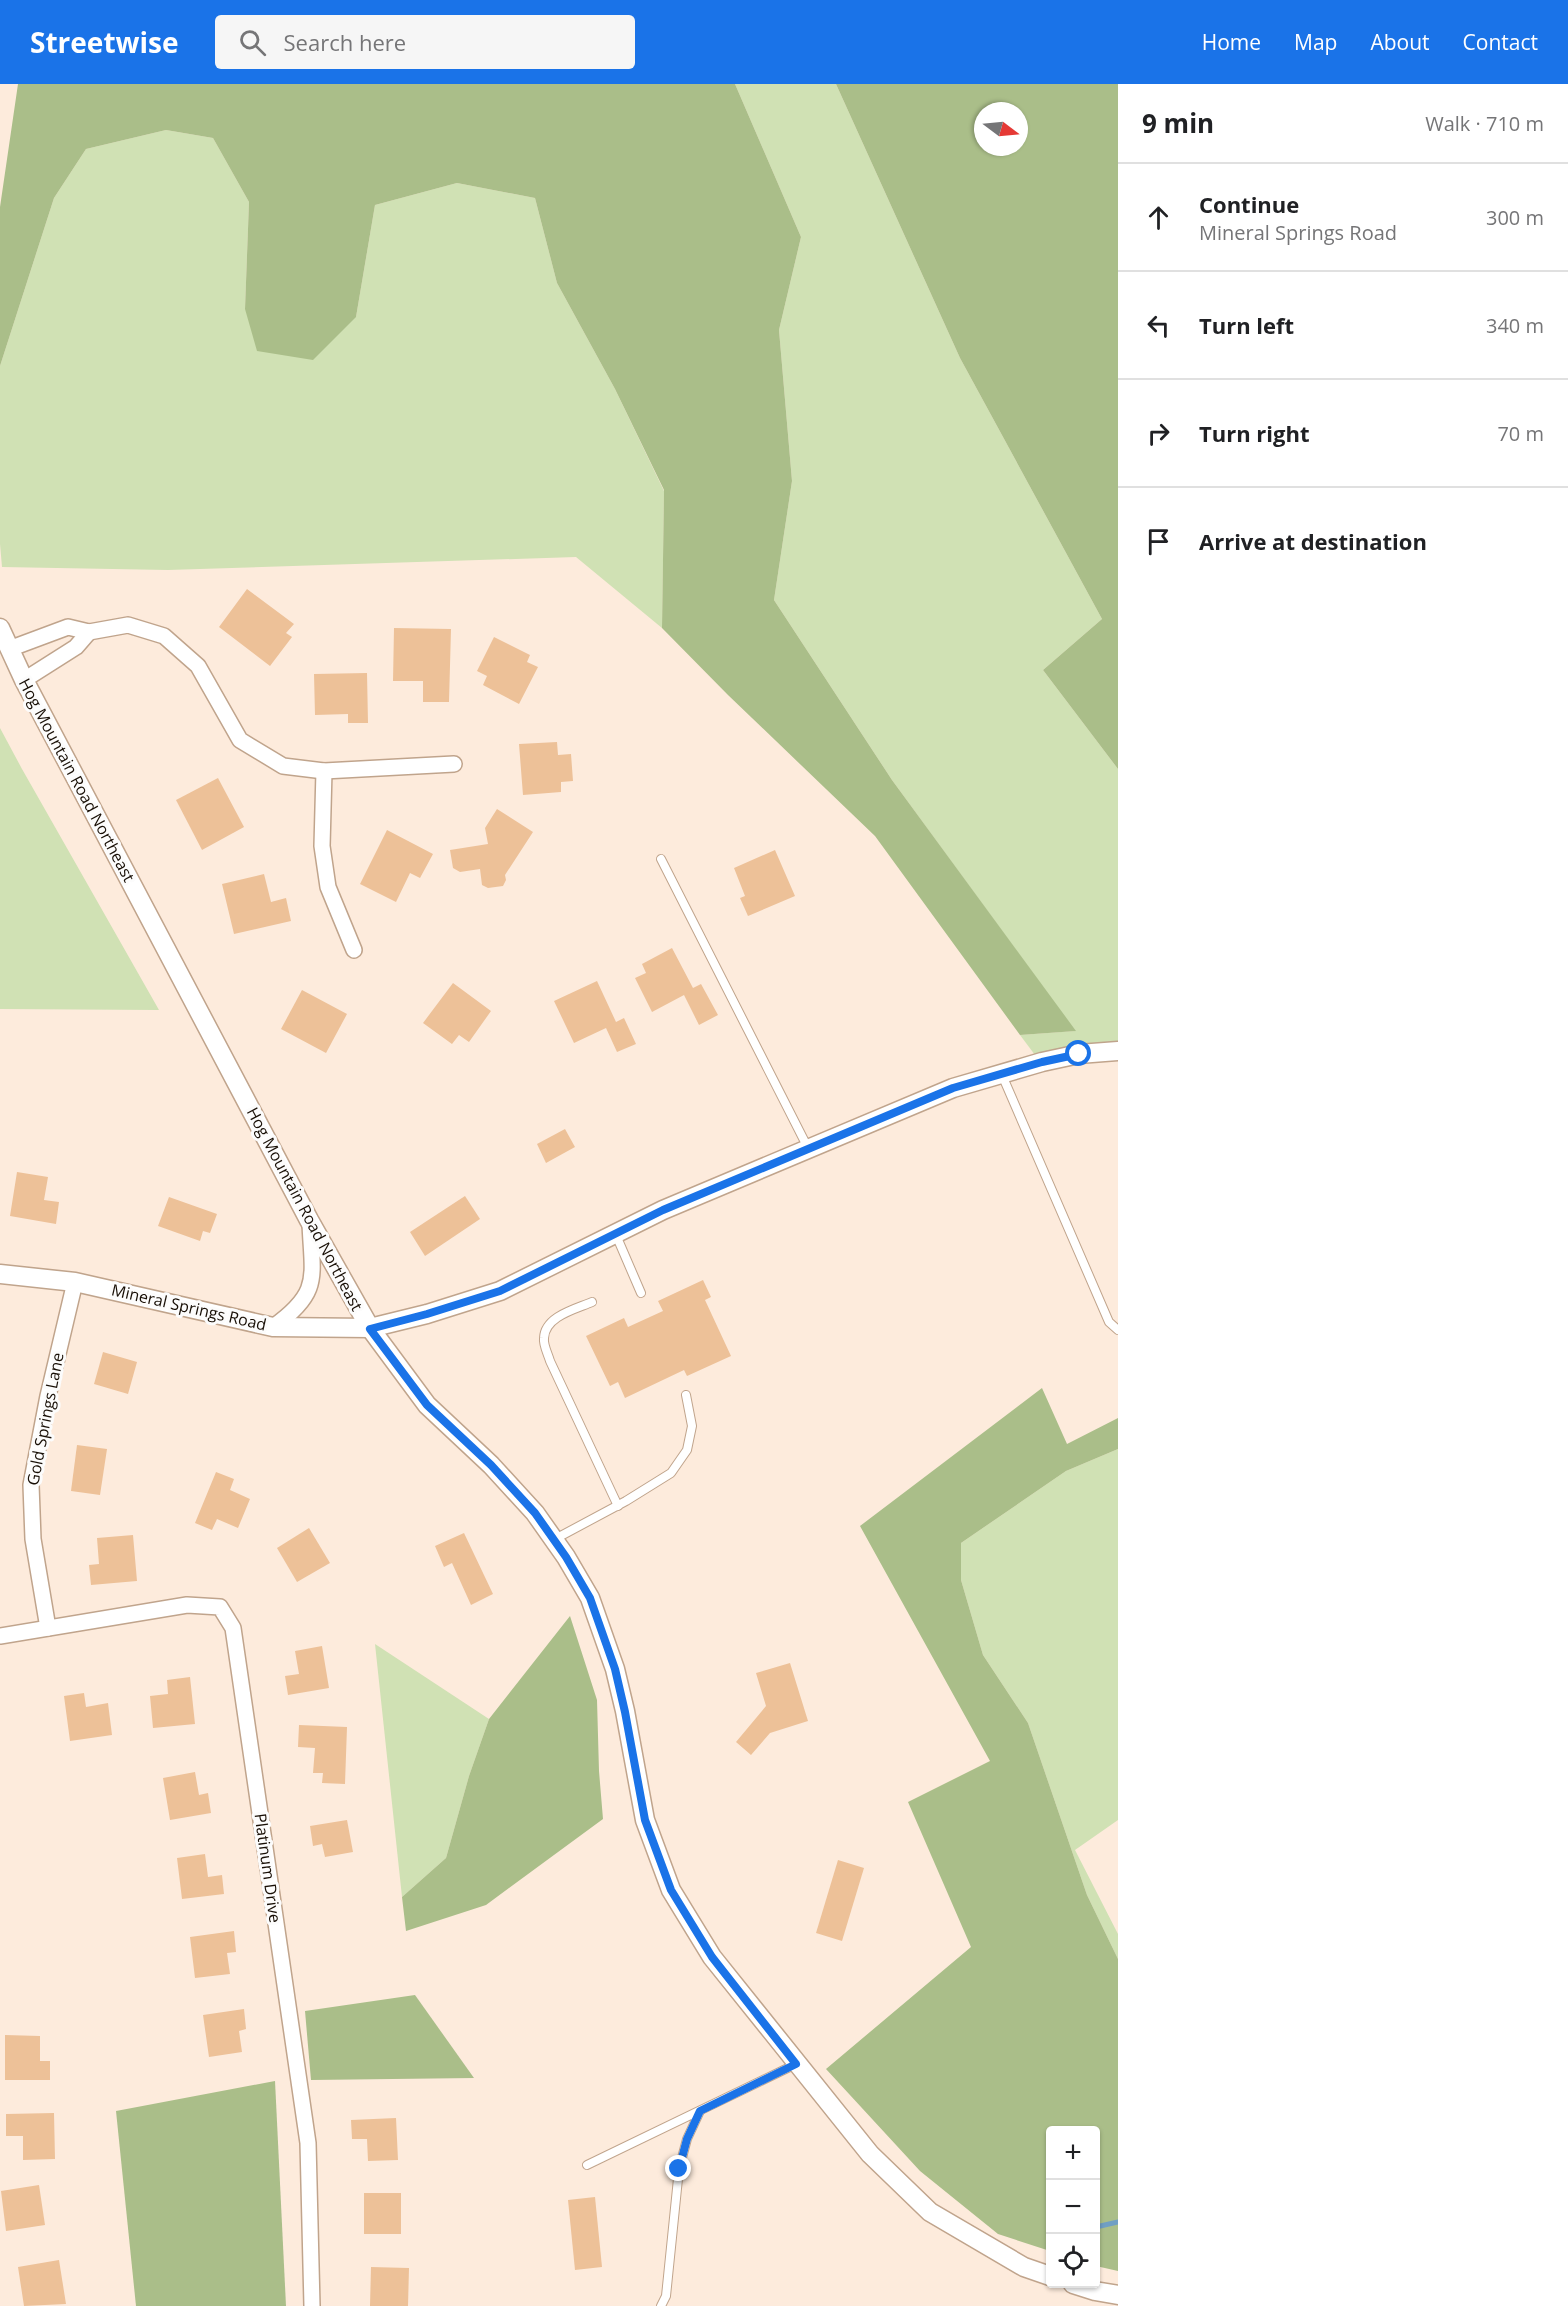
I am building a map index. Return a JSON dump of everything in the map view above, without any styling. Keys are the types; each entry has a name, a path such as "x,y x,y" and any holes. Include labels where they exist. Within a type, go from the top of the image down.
{"street":[{"path":"9,649 68,627 89,632 128,625 164,636 198,666 240,740 283,766 324,771 453,764"},
{"name":"Hog Mountain Road Northeast","path":"0,628 24,680 309,1220 370,1329 427,1405 491,1465 535,1513 590,1598 615,1669 645,1820 671,1890 712,1957 870,2154 930,2212 1024,2267 1046,2275"},
{"path":"24,680 76,647 89,632"},
{"path":"324,771 322,846 328,887 354,950"},
{"name":"Mineral Springs Road","path":"0,1274 75,1282 273,1327 370,1329 500,1291 663,1210 953,1088 1042,1062 1079,1054 1118,1051"},
{"path":"273,1327 298,1306 310,1289 312,1275 309,1220"},
{"name":"Gold Springs Lane","path":"48,1628 33,1539 31,1485 48,1396 75,1282"},
{"name":"Platinum Drive","path":"48,1628 187,1605 220,1607 233,1628 308,2143 312,2306"},
{"path":"0,1636 48,1628"},
{"path":"1087,2288 1118,2295"}],"lane":[{"path":"661,859 808,1149"},
{"path":"1001,1074 1109,1322 1118,1330"},
{"path":"615,1234 641,1293"},
{"path":"592,1302 554,1319 545,1332 543,1340 550,1361 618,1506"},
{"path":"554,1540 618,1506 671,1473 687,1450 692,1425 686,1395"},
{"path":"587,2165 796,2064"},
{"path":"661,2306 666,2296 679,2169 687,2139 700,2111"}],"green space":[{"path":"18,84 735,84 801,237 779,330 792,481 774,600 892,780 1076,1031 1020,1035 875,836 728,695 662,628 664,490 615,389 557,283 535,198 457,183 375,205 356,317 313,360 257,351 245,309 249,202 213,138 166,130 86,149 54,198 0,366 0,207"},
{"path":"735,84 836,84 960,358 1102,619 1043,670 1118,769 1118,1043 1035,1055 1020,1035 1075,1031 892,780 774,600 792,481 779,330 801,237"},
{"path":"836,84 1118,84 1118,769 1043,670 1102,619 960,358"},
{"path":"166,130 213,138 249,202 245,309 356,317 375,205 457,183 535,198 557,283 615,389 664,491 662,628 576,557 168,570 2,567 0,366 54,198 86,149"},
{"path":"0,728 22,769 159,1010 0,1009"},
{"path":"1042,1388 1067,1444 1118,1418 1118,1449 1066,1471 961,1543 961,1580 983,1655 1028,1723 1087,1895 1118,1959 1118,2271 1100,2267 1100,2126 1046,2126 1046,2250 998,2234 920,2171 826,2069 971,1947 908,1802 990,1761 860,1526"},
{"path":"1118,1449 1118,1820 1075,1850 1118,1934 1118,1959 1087,1895 1028,1723 983,1655 961,1580 961,1543 1066,1471"},
{"path":"570,1616 597,1700 603,1819 486,1905 406,1931 402,1897 446,1858 469,1776 489,1719"},
{"path":"375,1644 489,1719 469,1776 446,1858 402,1897"},
{"path":"415,1995 474,2078 311,2080 305,2011"},
{"path":"275,2081 286,2306 136,2306 116,2111"}],"building":[{"path":"247,589 294,624 286,633 292,637 270,666 219,627"},
{"path":"394,628 451,629 449,702 423,702 423,681 393,681"},
{"path":"494,637 530,655 527,662 538,667 519,704 483,685 487,676 477,671"},
{"path":"367,673 368,723 348,723 348,714 315,715 314,674"},
{"path":"557,742 558,755 571,754 573,781 561,782 561,792 523,795 519,744"},
{"path":"218,778 244,827 202,850 176,800"},
{"path":"497,809 533,832 505,875 506,880 503,886 488,888 482,885 480,869 460,872 453,868 450,850 488,844 485,828"},
{"path":"387,830 433,854 420,878 410,873 396,902 360,884"},
{"path":"775,850 795,896 748,916 740,898 745,896 734,868"},
{"path":"264,874 271,902 286,898 291,921 234,934 222,884"},
{"path":"672,948 693,988 701,984 718,1015 699,1025 684,995 652,1012 635,978 646,973 642,964"},
{"path":"597,981 616,1022 624,1018 636,1044 617,1052 606,1028 574,1043 554,1001"},
{"path":"453,983 491,1011 469,1042 459,1035 452,1044 423,1023"},
{"path":"302,990 347,1014 326,1053 281,1029"},
{"path":"565,1129 575,1147 546,1163 537,1144"},
{"path":"17,1172 48,1177 44,1200 59,1202 56,1224 10,1216"},
{"path":"465,1196 480,1219 425,1256 410,1232"},
{"path":"169,1197 217,1214 210,1233 203,1231 200,1241 158,1226"},
{"path":"703,1280 711,1297 705,1300 731,1356 687,1376 684,1370 625,1398 618,1382 610,1386 586,1336 624,1318 628,1327 663,1311 658,1301"},
{"path":"103,1352 137,1362 128,1394 94,1384"},
{"path":"77,1445 107,1449 100,1495 71,1491"},
{"path":"216,1472 234,1479 230,1490 250,1499 238,1528 217,1519 212,1530 195,1523"},
{"path":"309,1528 330,1563 297,1582 277,1548"},
{"path":"464,1533 493,1594 471,1605 452,1563 444,1567 435,1546"},
{"path":"133,1535 137,1581 91,1585 89,1565 99,1564 97,1538"},
{"path":"322,1646 329,1688 288,1695 285,1676 299,1674 295,1651"},
{"path":"790,1663 808,1721 770,1733 751,1755 736,1742 766,1706 756,1673"},
{"path":"190,1677 195,1724 153,1728 150,1696 168,1694 167,1680"},
{"path":"84,1693 86,1707 108,1703 112,1735 70,1741 64,1696"},
{"path":"299,1725 347,1727 345,1784 322,1783 323,1773 313,1773 315,1748 298,1747"},
{"path":"195,1772 199,1795 208,1793 211,1813 170,1820 163,1778"},
{"path":"347,1820 353,1852 325,1857 322,1844 313,1846 310,1826"},
{"path":"205,1854 208,1877 222,1875 224,1894 182,1899 177,1858"},
{"path":"838,1860 864,1868 842,1941 816,1933"},
{"path":"234,1931 236,1952 227,1953 230,1974 195,1978 190,1937"},
{"path":"244,2009 246,2029 239,2031 242,2052 209,2057 203,2015"},
{"path":"5,2035 40,2036 40,2061 50,2061 50,2080 5,2080"},
{"path":"54,2113 55,2159 23,2160 23,2136 6,2136 6,2114"},
{"path":"396,2118 398,2160 368,2161 367,2139 352,2139 351,2120"},
{"path":"39,2185 45,2225 6,2231 1,2191"},
{"path":"364,2193 401,2193 401,2234 364,2234"},
{"path":"595,2197 602,2267 575,2270 568,2200"},
{"path":"59,2260 66,2304 24,2306 18,2267"},
{"path":"371,2267 409,2268 408,2306 370,2306"}],"waterway":[{"path":"1100,2226 1118,2222"}],"route":[{"path":"679,2169 687,2139 700,2111 796,2064 712,1957 671,1890 645,1820 615,1669 590,1598 566,1557 535,1513 491,1465 427,1405 370,1329 500,1291 663,1210 953,1088 1042,1062 1079,1054"}]}
